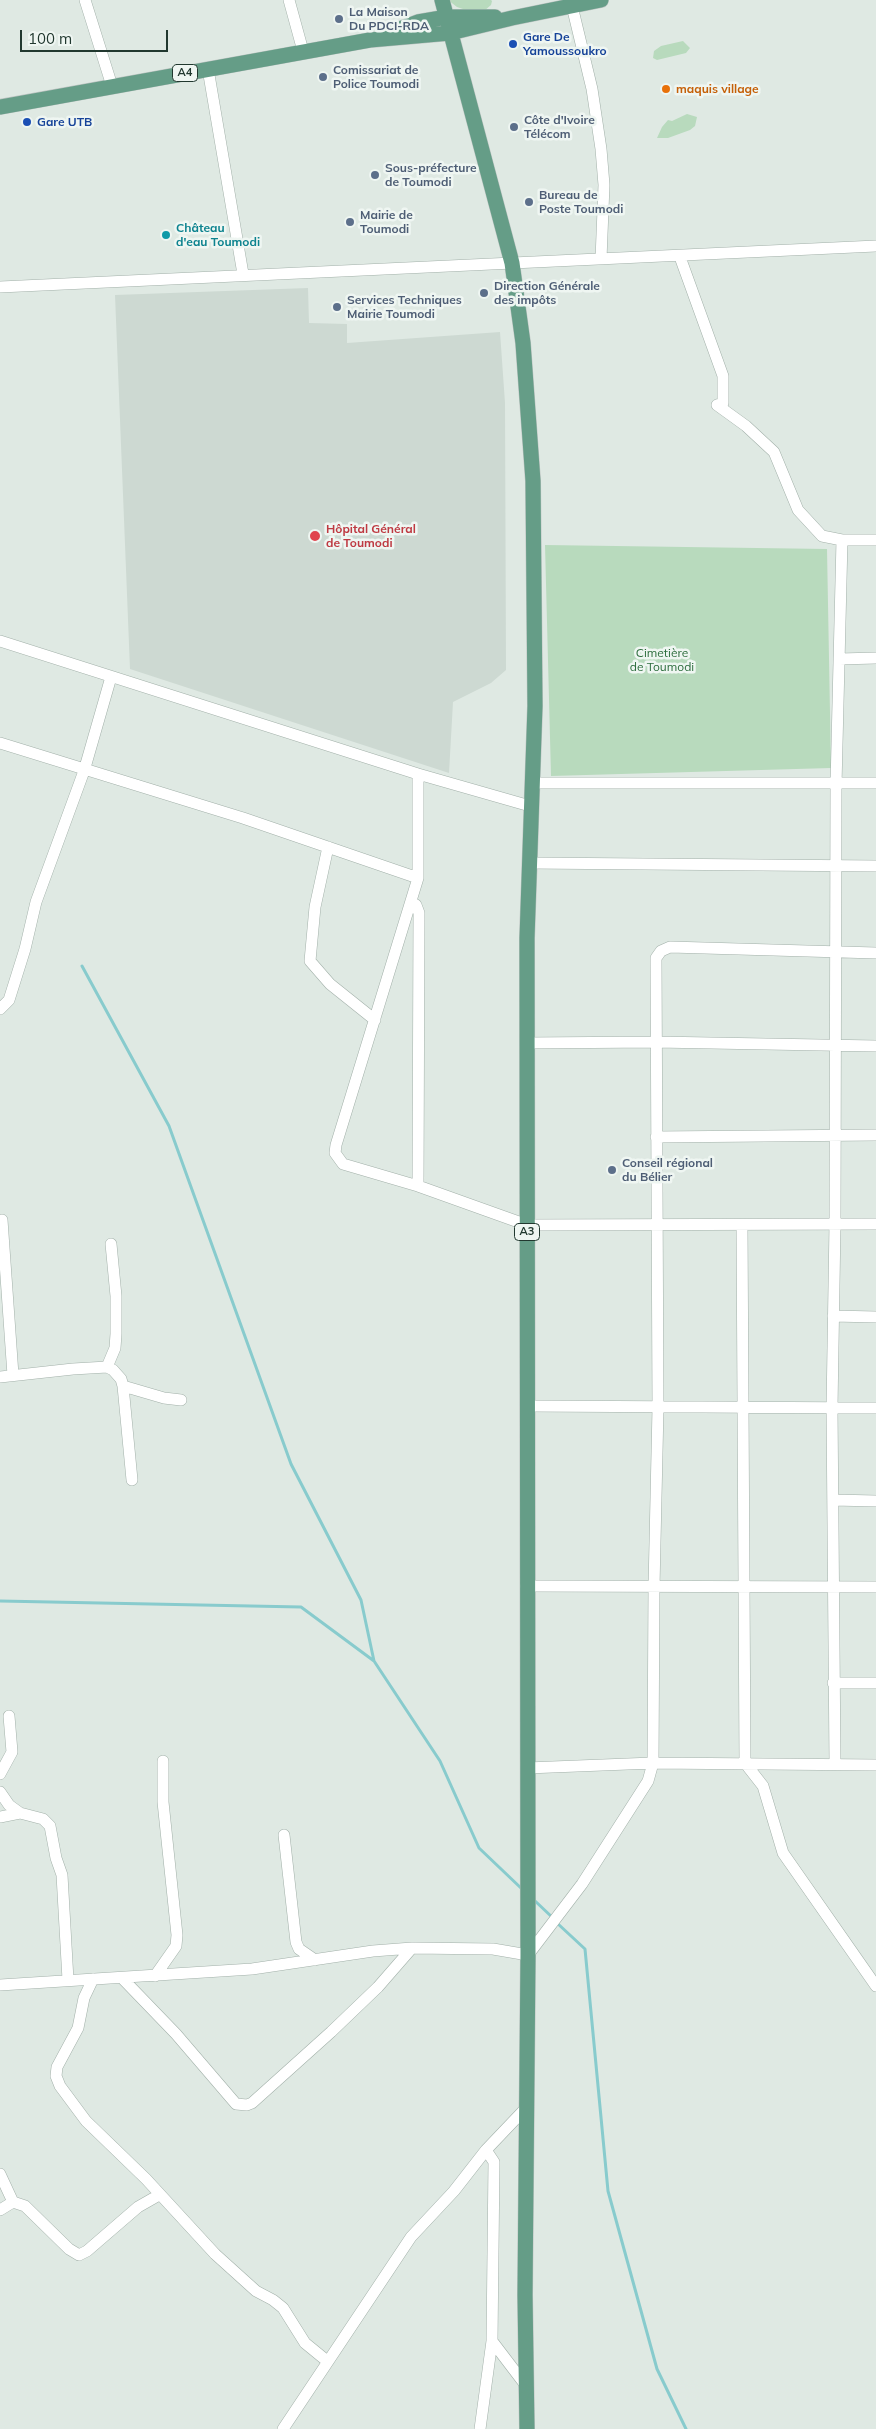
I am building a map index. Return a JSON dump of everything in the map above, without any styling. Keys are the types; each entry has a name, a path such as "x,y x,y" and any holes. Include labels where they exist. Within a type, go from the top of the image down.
{"main road":[{"name":"A3","path":"442,0 512,263 523,343 533,481 533,783 530,806 527,1043 528,1406 526,1586 528,1955 525,2295 527,2429"},
{"name":"A4","path":"0,106 370,40 450,33 579,3 601,0"},
{"name":"A4","path":"370,40 418,22 447,17 512,18"}],"street":[{"path":"85,0 112,86"},
{"path":"289,0 304,51"},
{"path":"579,3 601,149 604,185 601,259"},
{"path":"208,69 243,274"},
{"path":"0,287 243,274 680,257 876,246"},
{"path":"680,257 717,354 723,376 723,403 717,406 746,426 774,452 798,510 822,536 842,540 876,540"},
{"path":"835,1764 832,1408 836,1136 835,866 842,540"},
{"path":"0,641 418,774 530,806"},
{"path":"840,659 876,658"},
{"path":"0,1009 9,1000 25,949 36,902 84,771 111,677"},
{"path":"0,744 243,818 418,878"},
{"path":"418,774 418,878 335,1153 343,1164 418,1186 527,1225 876,1224"},
{"path":"533,783 876,783"},
{"path":"328,847 314,915 310,961 330,984 375,1020"},
{"path":"530,863 876,866"},
{"path":"410,902 416,905 419,913 418,1186"},
{"path":"0,1986 252,1969 373,1951 412,1948 493,1949 528,1955 582,1884 648,1781 653,1763 658,1408 656,958 661,951 670,947 876,954"},
{"path":"527,1043 656,1042 876,1046"},
{"path":"656,1137 876,1135"},
{"path":"2,1220 13,1375"},
{"path":"742,1225 745,1763 763,1786 783,1853 876,1986"},
{"path":"107,1367 115,1348 116,1334 111,1244"},
{"path":"833,1316 876,1317"},
{"path":"0,1377 107,1367 117,1374 122,1386 132,1480"},
{"path":"122,1386 164,1398 181,1400"},
{"path":"528,1406 876,1408"},
{"path":"833,1500 876,1500"},
{"path":"526,1586 833,1589 876,1587"},
{"path":"833,1684 876,1683"},
{"path":"0,1774 12,1752 9,1716"},
{"path":"155,1976 176,1946 177,1935 163,1802 163,1761"},
{"path":"527,1768 653,1763 876,1764"},
{"path":"0,1792 9,1805 20,1813 43,1819 50,1826 56,1858 62,1875 68,1980"},
{"path":"0,1817 20,1813"},
{"path":"284,1835 296,1942 298,1949 315,1960"},
{"path":"122,1978 176,2034 236,2104 247,2105 252,2103 331,2032 378,1987 412,1948"},
{"path":"93,1979 84,1998 78,2028 57,2068 56,2076 86,2121 146,2179 215,2254 256,2292 273,2300 283,2308 306,2343 327,2361"},
{"path":"283,2429 327,2361 344,2341 411,2237 454,2191 486,2150 526,2108"},
{"path":"480,2428 492,2341 494,2162 486,2150"},
{"path":"0,2174 13,2202 25,2206 69,2248 79,2254 87,2251 138,2207 159,2195"},
{"path":"0,2210 13,2202"},
{"path":"492,2341 527,2387"}],"shaded area":[{"name":"Hôpital Général de Toumodi","path":"308,288 309,323 347,324 347,343 500,332 505,403 506,670 491,683 453,702 449,773 130,669 115,295"}],"green space":[{"path":"448,0 492,1 491,5 484,11 469,11 457,7"},
{"path":"683,41 690,48 686,53 657,60 653,58 654,51 661,46"},
{"path":"687,114 697,117 695,126 690,130 668,138 657,138 668,120 672,121"},
{"name":"Cimetière de Toumodi","path":"545,545 827,549 831,768 551,776"}],"waterway":[{"path":"82,966 169,1126 291,1464 361,1600 374,1661"},
{"path":"0,1601 301,1607 374,1661 440,1761 479,1848 522,1889"},
{"path":"534,1900 553,1918"},
{"path":"557,1923 585,1949 608,2191 657,2369 686,2429"}],"place":[{"name":"La Maison Du PDCI-RDA","path":"339,19"},
{"name":"Gare De Yamoussoukro","path":"513,44"},
{"name":"Comissariat de Police Toumodi","path":"323,77"},
{"name":"maquis village","path":"666,89"},
{"name":"Gare UTB","path":"27,122"},
{"name":"Côte d'Ivoire Télécom","path":"514,127"},
{"name":"Sous-préfecture de Toumodi","path":"375,175"},
{"name":"Bureau de Poste Toumodi","path":"529,202"},
{"name":"Mairie de Toumodi","path":"350,222"},
{"name":"Château d'eau Toumodi","path":"166,235"},
{"name":"Direction Générale des impôts","path":"484,293"},
{"name":"Services Techniques Mairie Toumodi","path":"337,307"},
{"name":"Hôpital Général de Toumodi","path":"315,536"},
{"name":"Conseil régional du Bélier","path":"612,1170"}]}
